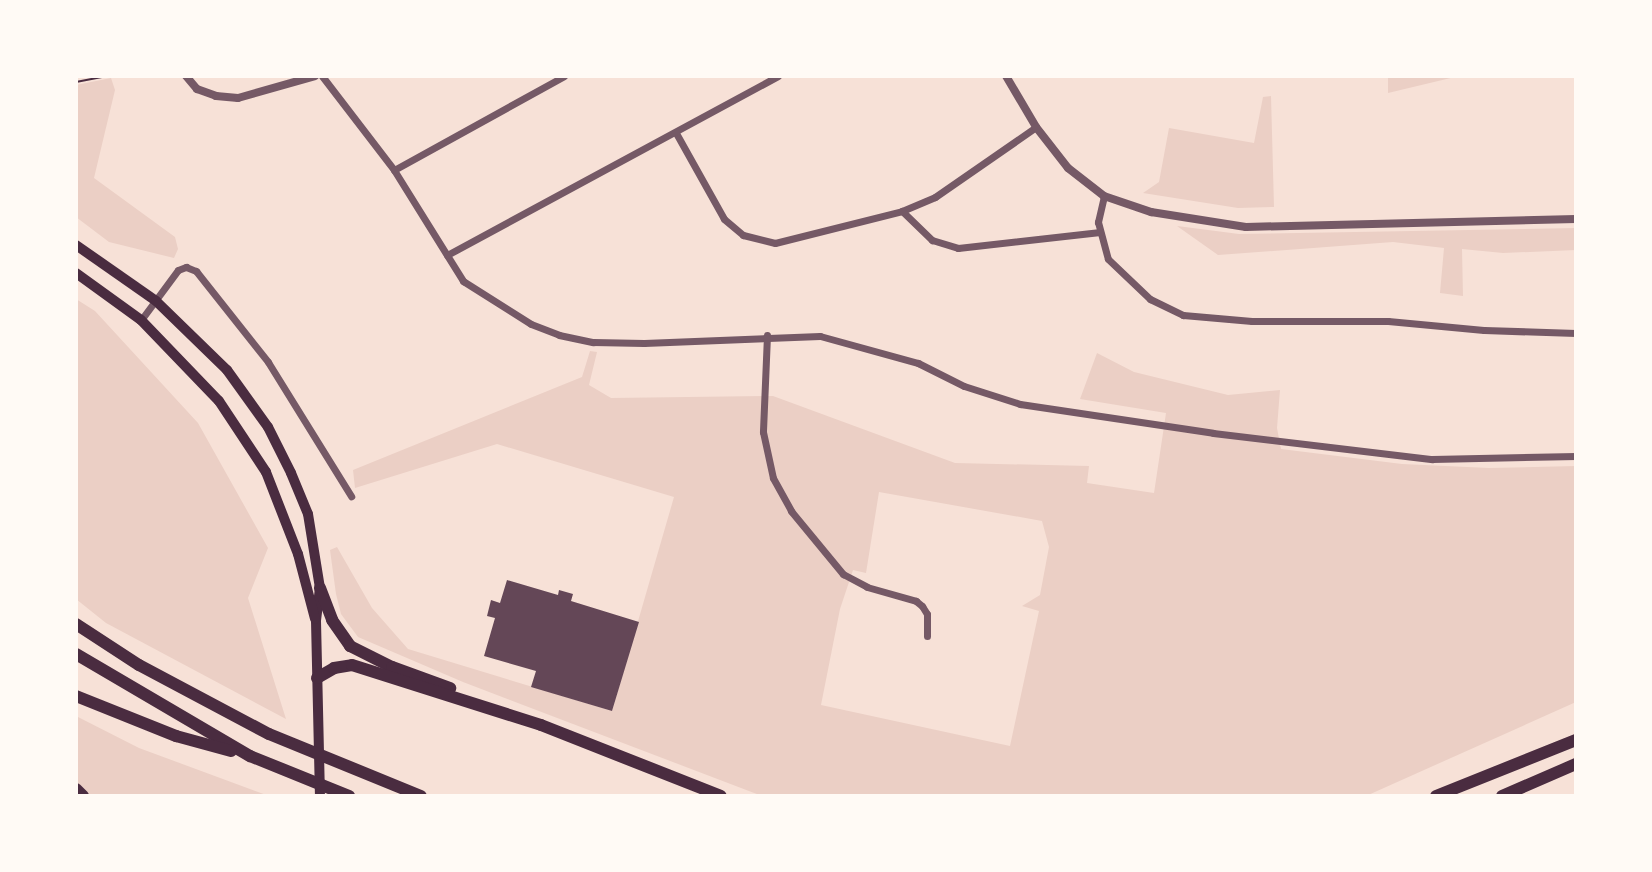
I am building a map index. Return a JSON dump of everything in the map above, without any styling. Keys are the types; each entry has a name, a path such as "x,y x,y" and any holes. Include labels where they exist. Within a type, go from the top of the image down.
{"highway":[{"path":"320,588 341,635 363,655 524,715 541,725"},
{"path":"76,624 139,665 269,734 421,796"},
{"path":"76,654 250,756"},
{"path":"317,678 334,668 352,665 541,725 721,796"},
{"path":"76,696 176,736 250,756 349,796"},
{"path":"1436,796 1576,740"},
{"path":"1502,796 1576,764"},
{"path":"76,789 83,796"}],"main road":[{"path":"76,245 156,301 227,370 268,427 308,514 320,588 316,621 320,796"},
{"path":"76,273 141,320 219,401 266,472 298,554 316,621"}],"street":[{"path":"186,76 197,89 216,96 238,98 315,76"},
{"path":"322,76 394,170 472,289 531,324 559,335 593,342 632,343 767,335 820,336 918,363 964,386 1020,404 1213,433 1432,459 1576,456"},
{"path":"394,170 564,76"},
{"path":"447,255 778,76"},
{"path":"1006,76 1036,127 1068,168 1104,196 1151,212 1246,227 1576,219"},
{"path":"676,133 724,219 754,240 775,243 902,211 935,197 1036,127"},
{"path":"1104,196 1098,212 1108,259 1150,299 1183,315 1252,321 1388,321 1484,330 1576,333"},
{"path":"902,211 932,240 971,249 1100,232"},
{"path":"141,320 178,270 186,267 196,271 268,362 351,496"},
{"path":"767,335 763,432 773,478 791,511 843,574 867,587 916,601 922,606 927,614 927,636"}],"path":[{"path":"76,82 108,76"},
{"path":"154,76 163,76"}],"shaded area":[{"path":"1388,76 1459,76 1388,93"},
{"path":"111,78 115,90 94,178 175,237 178,249 174,258 109,242 76,217 76,85"},
{"path":"1271,96 1274,207 1238,208 1143,193 1159,182 1169,128 1254,143 1263,97"},
{"path":"1177,226 1239,234 1576,228 1576,250 1503,253 1462,249 1463,296 1440,293 1444,248 1393,242 1218,255"},
{"path":"76,299 95,311 198,423 268,548 248,598 286,719 106,623 76,599"},
{"path":"590,351 597,352 589,385 611,398 773,396 955,463 1089,466 1087,483 1154,493 1166,413 1080,399 1097,353 1134,372 1228,395 1280,390 1277,428 1281,449 1402,464 1489,468 1576,466 1576,702 1366,796 762,796 463,682 358,637 341,614 336,594 330,550 337,547 372,608 408,649 612,711 674,497 497,444 355,488 353,470 582,377","holes":["879,492 1042,521 1049,547 1040,595 1022,606 1039,611 1010,746 821,705 840,609 853,570 866,573"]},
{"path":"76,716 139,748 269,796 76,796"}],"building":[{"path":"507,580 558,595 559,590 573,594 571,601 639,622 612,711 531,687 536,671 484,656 495,618 487,616 491,600 500,603"}]}
